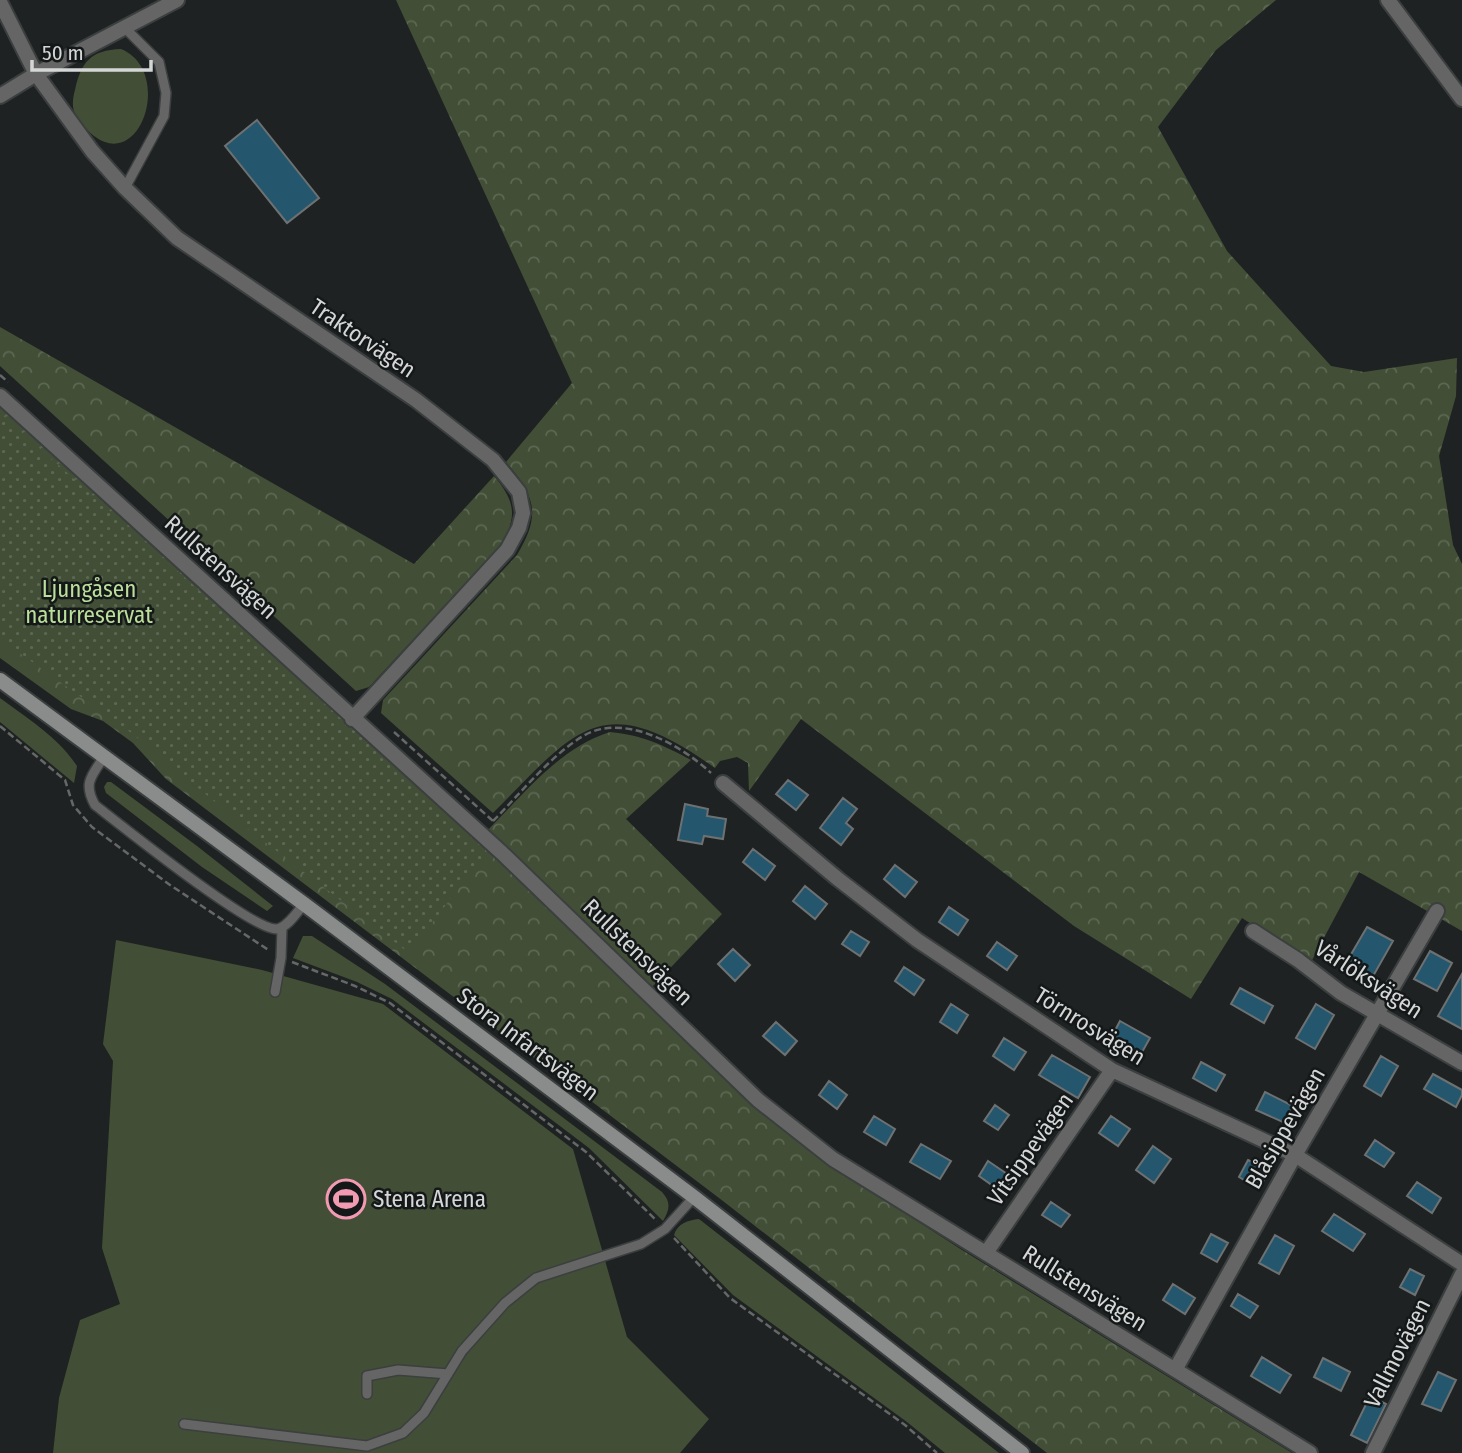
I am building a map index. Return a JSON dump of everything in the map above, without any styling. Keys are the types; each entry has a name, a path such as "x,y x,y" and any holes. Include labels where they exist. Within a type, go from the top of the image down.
{"main road":[{"name":"Stora Infartsvägen","path":"0,680 694,1197 1023,1453"}],"street":[{"path":"0,96 36,74 177,0"},
{"path":"1388,0 1462,99"},
{"name":"Traktorvägen","path":"0,2 36,74 92,151 125,188 177,238 438,417 493,460 519,492 523,513 519,528 507,550 352,719"},
{"name":"Rullstensvägen","path":"0,397 480,834 758,1100 790,1127 833,1159 1310,1453"},
{"name":"Törnrosvägen","path":"723,783 838,879 917,940 1112,1070 1295,1155 1462,1264"},
{"name":"Blåsippevägen","path":"1175,1370 1295,1155 1437,911"},
{"name":"Vårlöksvägen","path":"1253,931 1298,960 1341,993 1462,1063"},
{"name":"Vitsippevägen","path":"986,1253 1112,1070"},
{"name":"Vallmovägen","path":"1373,1453 1462,1274"}],"lane":[{"path":"125,188 164,116 166,93 159,62 126,29"},
{"path":"104,757 90,777 88,793 95,806 260,925 273,929 282,928"},
{"path":"275,992 281,958 282,928 304,904"},
{"path":"184,1424 367,1446 403,1433 424,1413 462,1351 505,1303 536,1278 641,1244 665,1229 694,1197"},
{"path":"367,1394 367,1376 398,1370 448,1374"}],"path":[{"path":"0,726 65,780 73,805 92,827 170,885 281,958 355,986 390,1003 586,1152 665,1229 730,1298 905,1425 937,1453"},
{"path":"480,834 563,751 586,734 611,728 636,730 659,738 681,750 723,783"}],"green space":[{"path":"396,0 1276,0 1216,50 1158,127 1227,251 1331,366 1364,372 1457,358 1456,396 1439,456 1453,545 1462,564 1462,931 1359,872 1311,962 1242,918 1191,999 1074,926 801,719 749,791 748,763 737,757 720,761 715,768 676,743 644,729 617,724 593,728 570,740 493,813 381,713 383,700 517,555 530,529 532,507 524,486 506,462 572,383"},
{"path":"121,49 137,60 145,77 148,95 145,114 137,130 126,141 111,143 94,136 82,125 74,111 73,98 77,80 89,59 102,52"},
{"path":"0,327 414,564 494,476 507,494 512,510 512,519 505,537 499,547 369,687 356,691 0,366"},
{"path":"0,407 494,857 779,1126 823,1160 962,1250 1292,1453 1047,1453 723,1201 166,779 133,743 103,721 71,709 0,658"},
{"name":"Ljungåsen naturreservat","path":"0,413 487,851 409,953 248,829 130,732 0,639"},
{"path":"0,698 61,746 77,766 74,783 0,722"},
{"path":"610,732 652,742 691,760 626,819 722,914 652,987 487,831 558,761 574,749"},
{"path":"107,782 111,782 197,846 273,906 267,911 202,867 106,793 104,787"},
{"path":"303,936 312,936 385,984 662,1192 668,1206 663,1221 589,1148 392,999 357,982 293,958"},
{"name":"Stena Arena","path":"116,940 262,970 383,1004 573,1149 627,1337 709,1419 680,1453 53,1453 59,1398 80,1320 120,1304 102,1248 113,1061 103,1044"},
{"path":"699,1219 999,1453 945,1453 907,1422 733,1295 674,1235 684,1223"}],"building":[{"path":"257,120 319,198 287,223 225,146"},
{"path":"788,780 808,795 796,810 776,794"},
{"path":"843,798 857,809 846,823 853,829 841,845 820,828"},
{"path":"685,804 708,809 707,816 726,819 723,839 704,836 702,844 678,840"},
{"path":"753,849 775,866 765,880 743,862"},
{"path":"895,865 917,882 905,897 884,879"},
{"path":"805,886 827,904 815,919 793,901"},
{"path":"949,907 968,920 958,935 939,922"},
{"path":"1367,927 1393,941 1372,978 1346,963"},
{"path":"851,931 869,942 860,956 842,944"},
{"path":"997,942 1017,956 1007,970 987,956"},
{"path":"733,949 750,965 735,981 718,964"},
{"path":"1430,951 1452,963 1437,991 1414,979"},
{"path":"904,967 924,980 914,995 895,981"},
{"path":"1462,974 1462,1029 1438,1016"},
{"path":"1240,988 1273,1006 1264,1023 1231,1004"},
{"path":"951,1004 968,1015 957,1033 940,1022"},
{"path":"1316,1004 1334,1015 1315,1049 1296,1038"},
{"path":"1120,1021 1150,1038 1141,1054 1111,1038"},
{"path":"776,1022 797,1041 785,1055 763,1036"},
{"path":"1004,1038 1026,1052 1014,1070 993,1056"},
{"path":"1052,1055 1090,1077 1078,1098 1039,1075"},
{"path":"1381,1056 1398,1066 1381,1096 1364,1086"},
{"path":"1201,1062 1225,1075 1216,1091 1193,1078"},
{"path":"1433,1074 1462,1090 1456,1107 1424,1089"},
{"path":"829,1081 847,1095 837,1109 819,1095"},
{"path":"1265,1092 1293,1106 1285,1123 1256,1110"},
{"path":"995,1105 1009,1115 998,1130 984,1121"},
{"path":"874,1116 895,1129 886,1145 864,1132"},
{"path":"1111,1116 1130,1129 1118,1146 1099,1133"},
{"path":"1375,1140 1394,1153 1384,1167 1365,1155"},
{"path":"921,1144 951,1161 940,1179 910,1162"},
{"path":"1153,1146 1171,1159 1154,1183 1136,1170"},
{"path":"1248,1160 1269,1171 1259,1189 1239,1177"},
{"path":"988,1161 1013,1178 1003,1193 979,1176"},
{"path":"1417,1182 1441,1198 1432,1213 1407,1196"},
{"path":"1051,1202 1070,1215 1061,1227 1042,1215"},
{"path":"1334,1214 1365,1234 1353,1251 1322,1231"},
{"path":"1211,1234 1228,1243 1217,1262 1201,1253"},
{"path":"1275,1235 1294,1246 1279,1274 1259,1263"},
{"path":"1410,1269 1424,1276 1415,1295 1400,1287"},
{"path":"1173,1284 1195,1298 1185,1314 1163,1300"},
{"path":"1238,1294 1258,1306 1250,1318 1231,1306"},
{"path":"1262,1357 1291,1375 1280,1393 1251,1376"},
{"path":"1323,1358 1350,1372 1341,1391 1314,1377"},
{"path":"1438,1372 1456,1380 1441,1411 1422,1404"},
{"path":"1370,1396 1386,1404 1367,1443 1351,1435"}],"place":[{"name":"Stena Arena","path":"346,1199"}]}
